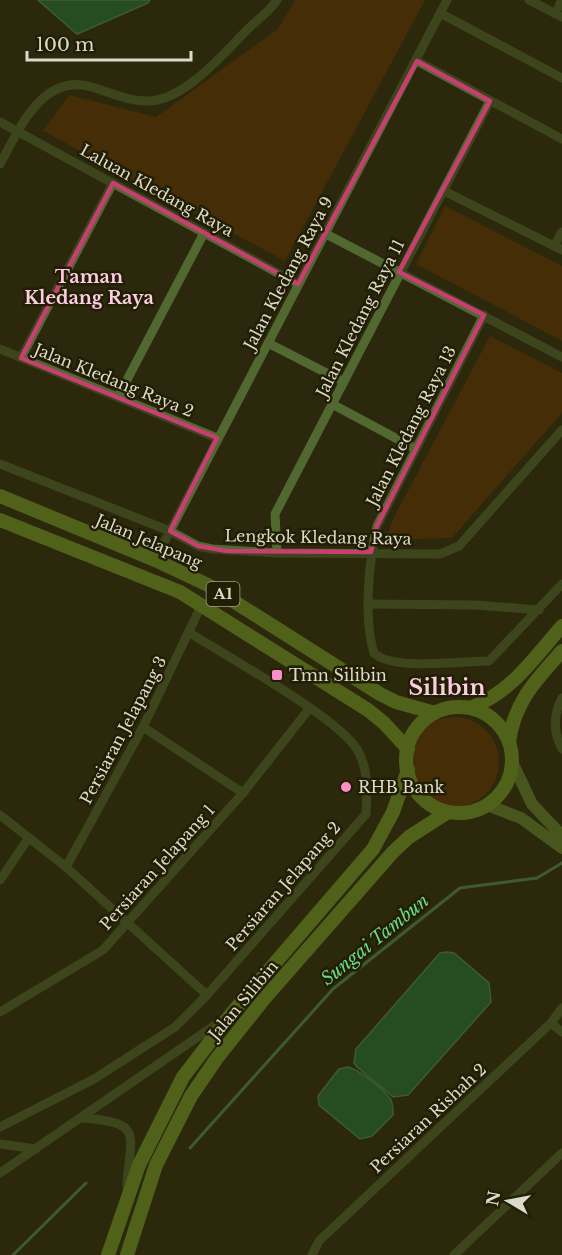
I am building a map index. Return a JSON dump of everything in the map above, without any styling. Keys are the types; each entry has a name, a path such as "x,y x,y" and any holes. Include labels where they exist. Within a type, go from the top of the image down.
{"main road":[{"name":"Jalan Jelapang","path":"0,496 155,560 208,585 380,694 396,702 435,713"},
{"name":"A1","path":"0,520 180,592 202,604 368,710 384,723 408,749"},
{"name":"A1","path":"435,713 452,708 470,708 494,698 508,688 562,626"},
{"path":"562,651 523,696 516,710 509,742 512,762 532,804 548,831 562,848"},
{"path":"470,708 494,720 509,742"},
{"path":"435,713 417,728 408,749 408,770 413,786 423,799 448,812 469,813 488,805 506,786 512,762"},
{"name":"Jalan Silibin","path":"108,1255 150,1140 183,1077 232,1013 373,849 389,820 408,770"},
{"path":"488,805 562,836"},
{"name":"Jalan Silibin","path":"126,1255 156,1165 191,1096 217,1058 264,999 393,852 409,837 448,812"}],"street":[{"path":"0,165 29,112 41,100 67,85 89,86 132,100 152,101 171,96 209,68 277,0"},
{"name":"Jalan Kledang Raya 9","path":"155,560 216,438 326,234 447,0"},
{"path":"528,0 558,15 562,0"},
{"path":"440,13 562,78"},
{"path":"417,61 562,139"},
{"name":"Jalan Kledang Raya 11","path":"277,553 275,514 399,272 490,102"},
{"name":"Laluan Kledang Raya","path":"0,122 298,284"},
{"path":"21,358 113,183"},
{"path":"444,191 558,248 562,232"},
{"path":"118,397 204,233"},
{"path":"326,234 562,357"},
{"name":"Jalan Kledang Raya 13","path":"371,552 377,526 484,315"},
{"path":"268,343 344,382"},
{"name":"Jalan Kledang Raya 2","path":"0,350 216,438"},
{"path":"332,404 416,449"},
{"name":"Lengkok Kledang Raya","path":"0,464 170,531 198,546 212,549 277,553 440,554 459,546 562,430"},
{"path":"371,552 369,604 374,653 395,663 489,661 562,584"},
{"name":"Persiaran Jelapang 3","path":"66,867 143,727 202,604"},
{"path":"369,604 475,605 539,610"},
{"name":"Persiaran Jelapang 2","path":"0,1127 94,1079 175,1027 207,995 366,814 368,781 358,750 335,726 190,633"},
{"path":"562,698 555,715 555,732 562,749"},
{"name":"Persiaran Jelapang 1","path":"0,1012 103,950 243,793 309,709"},
{"path":"143,727 243,793"},
{"path":"0,815 66,867 207,995"},
{"path":"0,880 28,839"},
{"name":"Persiaran Rishah 2","path":"312,1252 551,1023 562,1008"},
{"name":"Jalan Silibin","path":"2,1169 36,1149 188,1046 232,1013"},
{"path":"551,1023 562,1032"},
{"path":"81,1118 114,1122 124,1127 131,1136 133,1150 128,1196"},
{"path":"0,1144 36,1149"},
{"path":"454,1255 562,1153"}],"highlighted area":[{"path":"417,61 490,101 399,272 484,315 377,526 371,552 227,551 198,546 170,531 217,438 21,358 113,183 298,284"}],"shaded area":[{"path":"38,0 150,0 148,3 77,34"},
{"path":"295,0 425,0 285,261 43,131 69,95 156,117 278,29"},
{"path":"445,206 562,266 562,341 416,264"},
{"path":"490,336 562,373 562,413 452,538 386,540 393,519"},
{"path":"454,717 471,720 486,730 496,745 499,762 496,779 486,794 471,804 454,807 437,804 422,794 412,779 409,762 412,745 422,730 437,720"},
{"path":"440,953 454,953 489,983 491,1002 408,1095 393,1097 357,1067 354,1063 356,1049"},
{"path":"348,1067 371,1080 392,1102 393,1115 372,1136 360,1139 319,1105 318,1096 339,1069"}],"waterway":[{"name":"Sungai Tambun","path":"190,1148 333,989 460,888 537,878 562,863"},
{"name":"Sungai Tambun","path":"13,1255 86,1183"}],"place":[{"name":"Tmn Silibin","path":"277,675"},
{"name":"RHB Bank","path":"346,787"}],"district":[{"name":"Taman Kledang Raya","path":"89,287"},
{"name":"Silibin","path":"447,687"}]}
